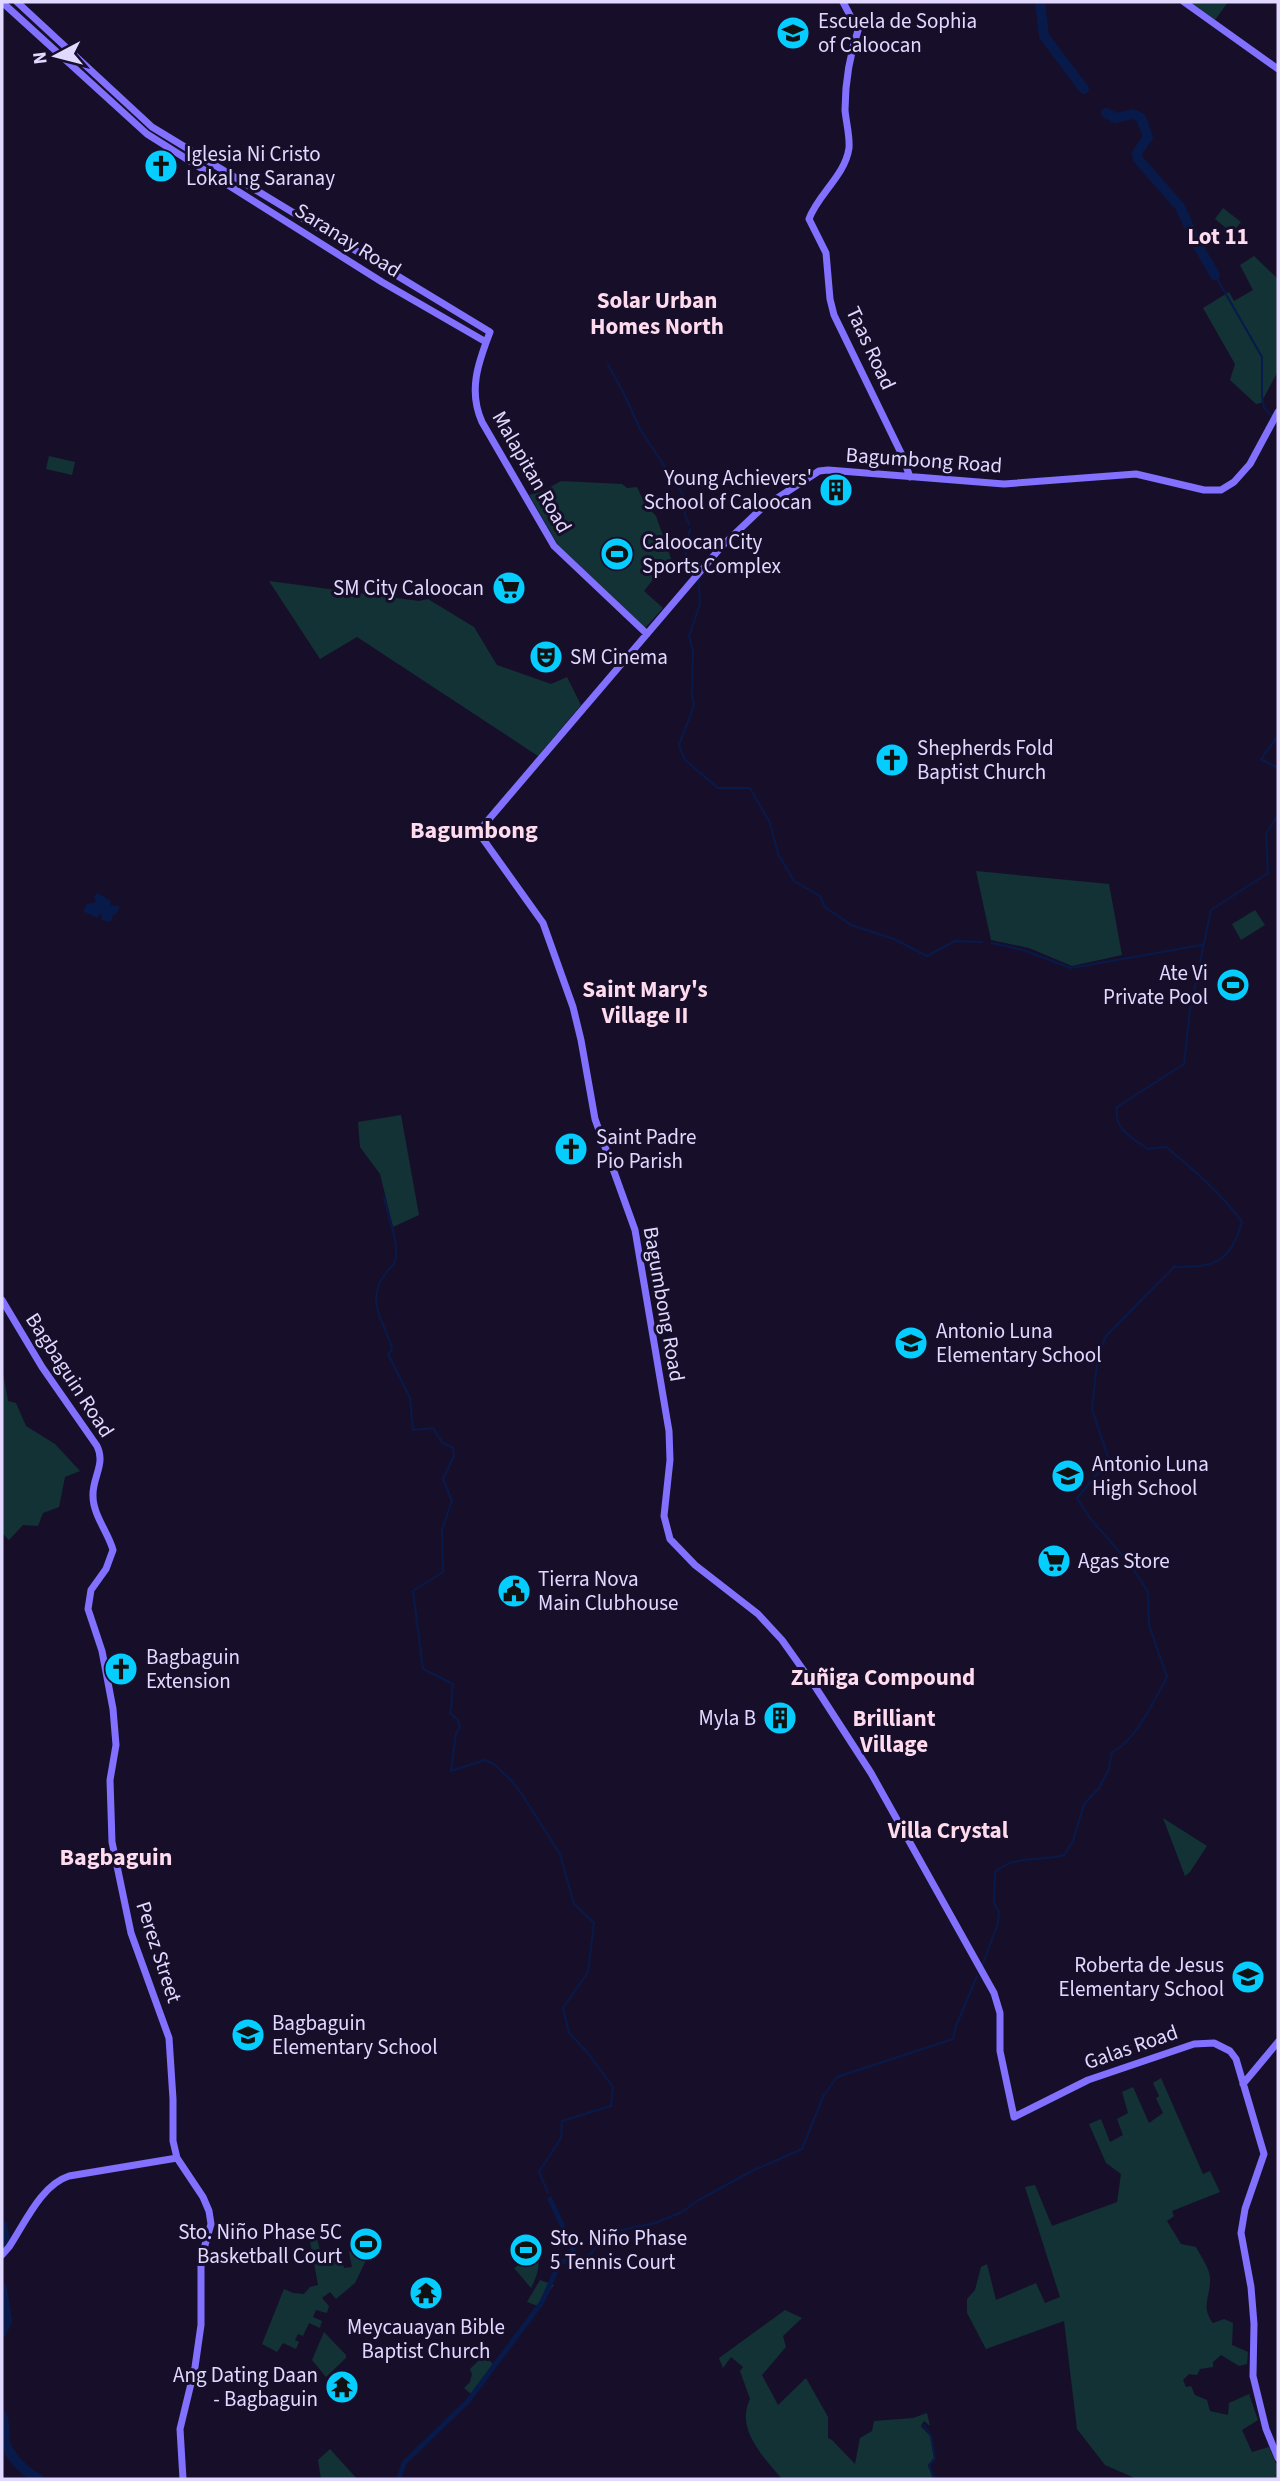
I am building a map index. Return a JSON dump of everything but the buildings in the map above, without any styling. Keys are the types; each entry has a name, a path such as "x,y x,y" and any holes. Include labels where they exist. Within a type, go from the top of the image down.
{"street":[{"name":"Saranay Road","path":"2,2 147,134 386,284 486,342"},
{"name":"Saranay Road","path":"17,2 152,127 490,332"},
{"name":"Taas Road","path":"843,2 853,21 860,24 847,73 845,111 849,146 843,166 808,219 825,253 834,315 902,455 910,477"},
{"path":"1184,2 1278,69"},
{"name":"Malapitan Road","path":"490,332 481,354 475,382 474,401 482,422 554,547 647,634"},
{"name":"Bagumbong Road","path":"1014,2117 1000,2051 1000,2013 994,1993 871,1773 816,1688 771,1628 744,1601 678,1549 668,1534 664,1507 670,1460 669,1431 635,1230 595,1119 575,1015 543,923 478,832 722,546 762,508 819,471 1004,484 1136,474 1204,490 1221,490 1234,482 1250,464 1278,412"},
{"name":"Bagbaguin Road","path":"2,1300 42,1367 100,1452 93,1496 95,1509 113,1550 106,1569 91,1590 88,1609 102,1651 113,1709"},
{"name":"Perez Street","path":"113,1709 116,1745 110,1780 112,1842 131,1933 169,2038 173,2141 177,2158"},
{"path":"1278,2042 1243,2084 1264,2158 1241,2222 1254,2324 1253,2376 1266,2429 1278,2458"},
{"name":"Galas Road","path":"1014,2117 1088,2080 1194,2043 1214,2043 1230,2052 1236,2059 1243,2084"},
{"path":"2,2255 46,2192 58,2180 177,2158 203,2196 211,2224 201,2259 201,2325 190,2392 180,2429 183,2479"}],"green space":[{"path":"1189,2 1228,2 1215,20"},
{"path":"1223,208 1241,222 1232,233 1215,219"},
{"path":"1254,256 1278,279 1278,371 1261,403 1256,404 1230,380 1235,364 1203,308 1229,292 1234,301 1253,290 1240,265"},
{"path":"49,456 75,462 72,475 46,469"},
{"name":"Caloocan City Sports Complex","path":"561,481 637,487 646,506 656,516 674,567 670,572 652,559 645,569 655,577 644,591 663,608 645,628 558,545 529,495"},
{"path":"269,581 419,601 428,599 474,627 497,665 551,684 567,677 581,705 538,756 357,637 320,659"},
{"path":"976,871 1109,884 1122,955 1072,966 1029,948 991,940"},
{"path":"1255,910 1265,925 1241,940 1232,924"},
{"path":"401,1115 419,1215 393,1227 380,1174 360,1147 358,1122"},
{"path":"2,1367 8,1401 16,1403 26,1426 55,1444 80,1471 65,1477 59,1507 43,1513 38,1526 23,1525 9,1540 2,1533"},
{"path":"1163,1818 1207,1846 1185,1876"},
{"path":"1161,2078 1203,2174 1210,2171 1220,2192 1172,2211 1174,2216 1167,2221 1181,2244 1196,2247 1207,2266 1210,2274 1207,2306 1209,2317 1213,2323 1224,2319 1233,2323 1232,2345 1248,2352 1247,2364 1239,2366 1221,2355 1213,2362 1213,2367 1200,2369 1197,2375 1189,2374 1183,2380 1186,2387 1191,2386 1195,2395 1207,2400 1210,2411 1228,2415 1229,2403 1249,2394 1258,2420 1242,2430 1252,2452 1269,2447 1278,2468 1278,2479 1137,2479 1105,2465 1077,2429 1064,2321 986,2349 967,2313 967,2299 975,2290 981,2267 987,2264 996,2300 1036,2283 1045,2303 1060,2297 1025,2187 1035,2185 1052,2226 1117,2202 1121,2174 1106,2163 1089,2124 1101,2119 1110,2142 1123,2135 1117,2119 1128,2113 1122,2092 1133,2087 1149,2123 1163,2113 1153,2083"},
{"path":"525,2234 534,2249 539,2266 531,2288 514,2268 524,2262 513,2242"},
{"path":"363,2235 374,2244 355,2283 336,2299 330,2292 322,2298 329,2306 327,2313 316,2310 313,2317 322,2321 320,2328 309,2323 303,2336 298,2334 295,2340 299,2342 296,2349 283,2343 277,2352 262,2344 284,2289 304,2294 310,2287 318,2285 310,2241 317,2239 323,2262 342,2259 344,2268 352,2267 349,2252 359,2245"},
{"path":"540,2280 554,2285 538,2306 527,2302"},
{"path":"785,2310 802,2318 783,2336 786,2347 762,2375 778,2405 806,2378 828,2417 828,2438 855,2464 860,2438 872,2431 874,2421 913,2418 927,2413 930,2426 924,2421 921,2426 930,2436 934,2458 928,2465 933,2479 782,2479 760,2452 749,2432 746,2410 750,2399 740,2371 743,2367 731,2357 723,2368 719,2358"},
{"path":"324,2332 346,2355 326,2377 312,2360"},
{"path":"481,2358 487,2358 493,2364 471,2394 464,2388 470,2382 470,2369"},
{"path":"330,2449 357,2479 321,2479 318,2460"}],"water":[{"path":"97,893 111,901 110,905 120,906 111,922 102,920 101,913 97,918 83,911 87,904 96,902 94,897"}],"waterway":[{"path":"1040,2 1044,36 1084,89"},
{"path":"1106,113 1116,118 1133,114 1141,118 1148,137 1137,153 1138,159 1180,207 1215,275"},
{"path":"1215,275 1262,357 1264,408 1272,416"},
{"path":"608,365 640,429 684,496 685,515 689,524"},
{"path":"690,529 686,557 695,572"},
{"path":"698,577 700,604 689,636 693,651 694,706 679,745 685,760 718,788 750,788 770,823 778,854 794,881 820,896 825,907 851,925 894,939 927,956 955,941 982,942"},
{"path":"1278,736 1261,759 1278,768"},
{"path":"982,1966 998,1923 999,1912 994,1903 995,1872 1003,1866 1019,1861 1064,1855 1073,1841 1084,1804 1099,1788 1109,1769 1112,1752 1136,1730 1167,1677 1149,1625 1148,1592 1130,1564 1089,1517 1077,1498 1109,1460 1092,1409 1098,1355 1106,1336 1174,1267 1210,1264 1226,1255 1242,1222 1197,1173 1166,1147 1148,1149 1130,1137 1118,1122 1117,1107 1184,1064 1190,1010 1211,910 1268,873 1266,834 1278,815"},
{"path":"992,943 1023,950 1071,968 1202,945"},
{"path":"384,1197 396,1249 395,1262 380,1282 376,1300 391,1344 392,1350 388,1354 410,1398 413,1430 433,1428 442,1442 453,1448 454,1456 443,1479 452,1501 442,1529 443,1572 413,1591 423,1669 453,1684 450,1713 458,1720 460,1728 456,1733 451,1771 485,1760 495,1765 513,1782 560,1854 574,1904 594,1923 588,1972 563,2008 569,2033 613,2087 611,2106 562,2121 561,2138 539,2172 548,2193"},
{"path":"573,2256 583,2258 591,2254 607,2233 655,2223 682,2212 752,2171 802,2149 824,2095 837,2077 953,2039 977,1976"},
{"path":"399,2479 404,2463 468,2401 542,2302 560,2262 566,2261 570,2254 573,2256 573,2249 550,2199"},
{"path":"2,2225 5,2239 3,2247"},
{"path":"2,2288 7,2321 2,2332"},
{"path":"2,2416 5,2442 9,2450 20,2465 39,2479"},
{"path":"924,2425 931,2436 935,2458 929,2466 935,2479"}],"place":[{"name":"Escuela de Sophia of Caloocan","path":"793,33"},
{"name":"Iglesia Ni Cristo Lokal ng Saranay","path":"161,166"},
{"name":"Young Achievers' School of Caloocan","path":"836,490"},
{"name":"Caloocan City Sports Complex","path":"617,554"},
{"name":"SM City Caloocan","path":"509,588"},
{"name":"SM Cinema","path":"546,657"},
{"name":"Shepherds Fold Baptist Church","path":"892,760"},
{"name":"Ate Vi Private Pool","path":"1233,985"},
{"name":"Saint Padre Pio Parish","path":"571,1149"},
{"name":"Antonio Luna Elementary School","path":"911,1343"},
{"name":"Antonio Luna High School","path":"1068,1476"},
{"name":"Agas Store","path":"1054,1561"},
{"name":"Tierra Nova Main Clubhouse","path":"514,1591"},
{"name":"Bagbaguin Extension","path":"121,1669"},
{"name":"Myla B","path":"780,1718"},
{"name":"Roberta de Jesus Elementary School","path":"1248,1977"},
{"name":"Bagbaguin Elementary School","path":"248,2035"},
{"name":"Sto. Niño Phase 5C Basketball Court","path":"366,2244"},
{"name":"Sto. Niño Phase 5 Tennis Court","path":"526,2250"},
{"name":"Meycauayan Bible Baptist Church","path":"426,2293"},
{"name":"Ang Dating Daan - Bagbaguin","path":"342,2387"}],"district":[{"name":"Lot 11","path":"1218,236"},
{"name":"Solar Urban Homes North","path":"657,313"},
{"name":"Bagumbong","path":"474,830"},
{"name":"Saint Mary's Village II","path":"645,1002"},
{"name":"Zuñiga Compound","path":"883,1677"},
{"name":"Brilliant Village","path":"894,1731"},
{"name":"Villa Crystal","path":"948,1830"},
{"name":"Bagbaguin","path":"116,1857"}]}
